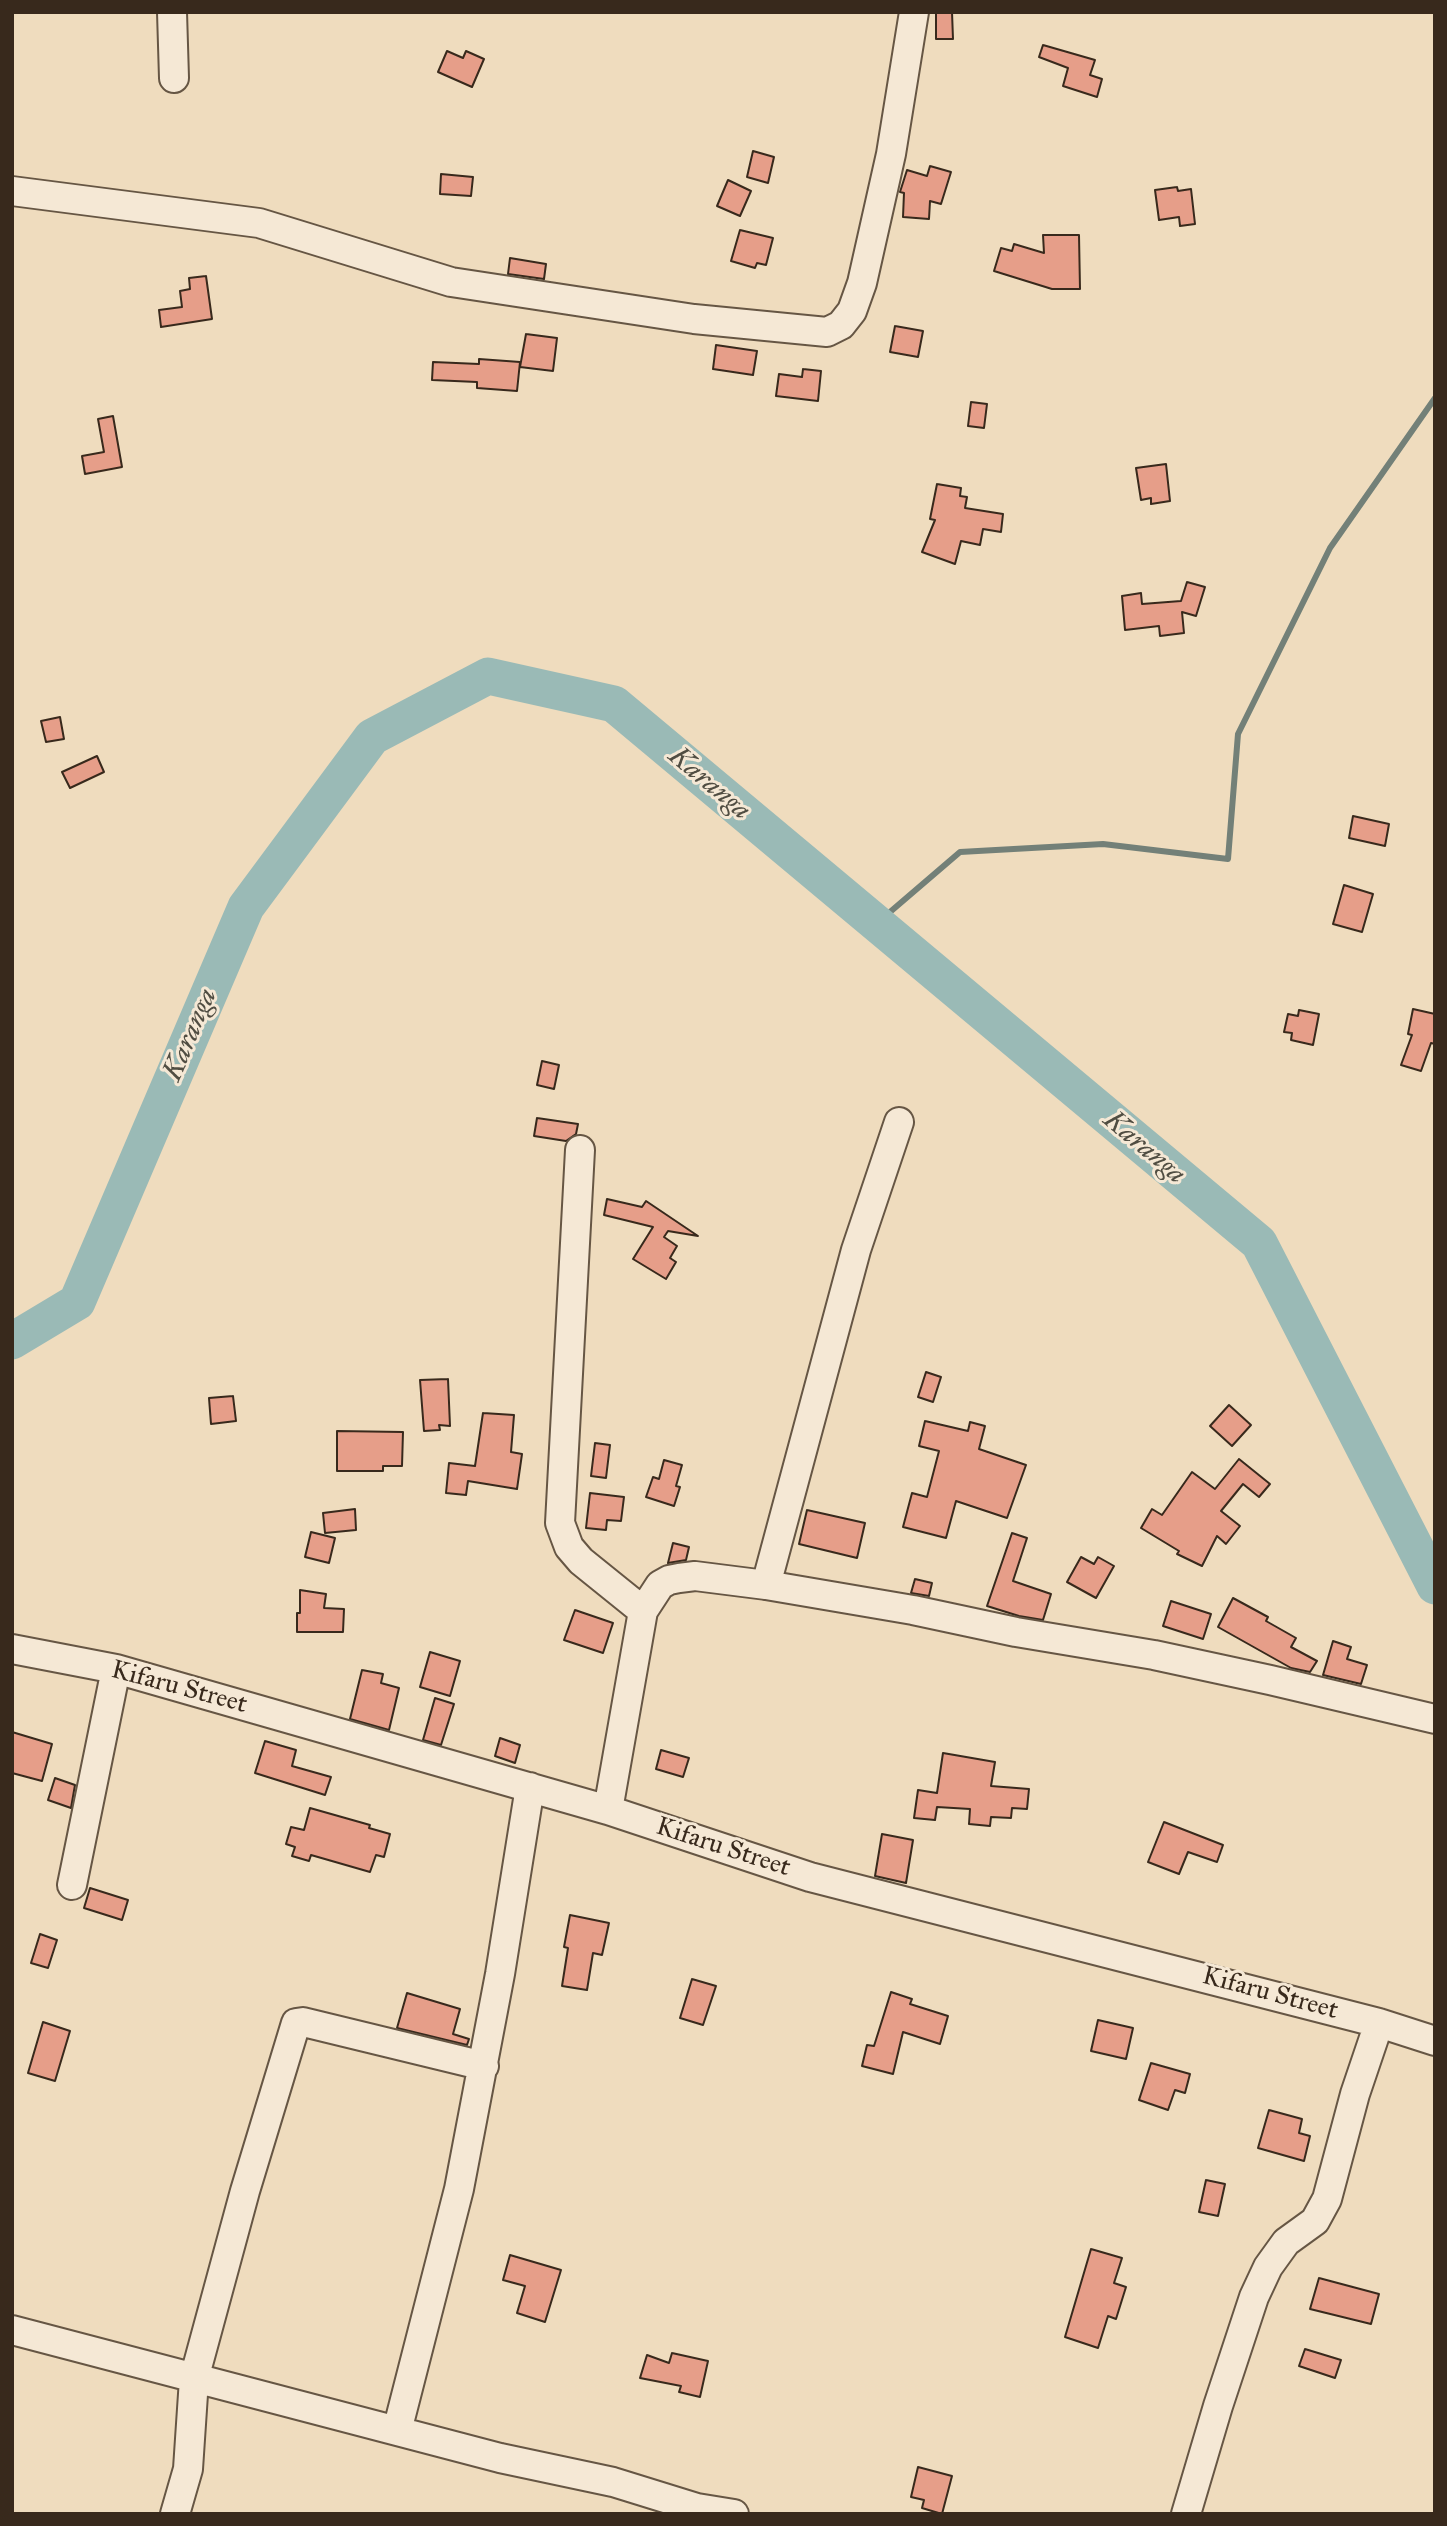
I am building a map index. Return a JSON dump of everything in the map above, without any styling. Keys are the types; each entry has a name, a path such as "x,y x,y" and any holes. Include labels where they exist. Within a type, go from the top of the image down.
{"street":[{"path":"172,12 174,78"},
{"path":"12,191 260,223 451,282 694,319 827,332 841,325 852,311 862,283 891,153 914,12"},
{"path":"766,1585 856,1250 899,1122"},
{"path":"580,1150 560,1523 569,1547 581,1561 643,1611"},
{"path":"608,1810 643,1611 660,1585 669,1580 695,1576 913,1610 1016,1632 1154,1656 1435,1719"},
{"name":"Kifaru Street","path":"12,1649 116,1669 608,1810 810,1877 1379,2023 1435,2041"},
{"path":"72,1885 116,1669"},
{"path":"397,2431 459,2189 484,2066 530,1787"},
{"path":"175,2514 188,2469 194,2379 244,2191 296,2023 303,2022 484,2066"},
{"path":"1185,2514 1254,2297 1268,2267 1286,2242 1315,2221 1327,2199 1355,2094 1379,2023"},
{"path":"12,2330 500,2458 613,2482 698,2508 734,2514"}],"building":[{"path":"936,12 952,12 953,39 936,39"},
{"path":"1043,45 1095,60 1090,75 1102,79 1097,97 1063,86 1068,68 1039,57"},
{"path":"447,51 463,58 466,51 484,59 472,87 438,72"},
{"path":"753,151 774,157 768,183 747,177"},
{"path":"930,166 951,172 941,204 930,201 929,219 903,217 904,193 900,192 907,170 927,176"},
{"path":"441,174 473,177 471,196 440,194"},
{"path":"728,180 751,191 740,216 717,206"},
{"path":"1177,187 1178,191 1191,189 1195,224 1180,226 1179,217 1159,220 1155,190"},
{"path":"740,230 773,238 766,265 757,263 755,268 731,261"},
{"path":"1043,235 1079,235 1080,289 1052,289 994,271 1001,248 1012,251 1014,244 1044,253"},
{"path":"510,258 546,264 544,279 508,274"},
{"path":"206,276 212,319 161,327 159,310 182,307 180,291 190,289 189,278"},
{"path":"895,326 923,331 918,357 890,352"},
{"path":"526,334 557,338 553,371 520,367"},
{"path":"716,345 757,351 753,375 713,369"},
{"path":"479,359 520,362 517,391 477,388 477,382 432,380 433,362 479,364"},
{"path":"803,369 821,371 818,401 776,396 779,374 802,377"},
{"path":"971,402 987,404 984,428 968,426"},
{"path":"113,416 122,467 85,474 82,456 104,452 98,419"},
{"path":"1166,464 1170,501 1151,504 1151,498 1141,500 1136,468"},
{"path":"937,484 961,488 960,496 967,497 965,508 1003,514 1001,532 983,529 980,545 961,541 955,564 922,552 935,520 930,519"},
{"path":"1187,582 1205,587 1196,616 1182,612 1184,633 1160,636 1159,626 1125,630 1122,596 1141,593 1142,604 1181,601"},
{"path":"60,717 64,739 46,742 41,721"},
{"path":"97,756 104,772 70,788 62,772"},
{"path":"1353,816 1389,824 1385,846 1349,838"},
{"path":"1344,885 1373,894 1362,932 1333,924"},
{"path":"1413,1009 1435,1014 1435,1044 1431,1043 1421,1071 1401,1065 1412,1035 1408,1034"},
{"path":"1299,1010 1319,1014 1313,1045 1291,1040 1292,1033 1284,1032 1288,1014 1298,1016"},
{"path":"542,1061 559,1065 554,1089 537,1085"},
{"path":"537,1118 578,1124 576,1134 566,1141 534,1136"},
{"path":"607,1199 642,1207 646,1201 698,1236 668,1231 664,1237 677,1246 670,1258 676,1262 666,1279 633,1259 653,1227 604,1215"},
{"path":"926,1372 941,1377 933,1402 918,1397"},
{"path":"448,1379 450,1426 439,1425 440,1430 424,1431 420,1380"},
{"path":"233,1396 236,1421 211,1424 209,1398"},
{"path":"1229,1405 1251,1425 1232,1446 1210,1426"},
{"path":"483,1413 514,1415 511,1452 522,1454 517,1489 468,1481 466,1495 446,1493 449,1463 475,1466"},
{"path":"925,1421 968,1431 970,1422 985,1426 979,1449 1026,1465 1007,1518 956,1501 946,1538 903,1527 912,1493 927,1497 939,1451 919,1446"},
{"path":"337,1431 403,1432 402,1466 383,1466 383,1471 337,1471"},
{"path":"595,1443 610,1445 606,1478 591,1476"},
{"path":"1239,1459 1270,1484 1259,1497 1243,1484 1221,1511 1240,1526 1226,1544 1217,1536 1202,1566 1177,1554 1179,1551 1141,1528 1152,1509 1162,1515 1192,1472 1215,1489"},
{"path":"664,1460 682,1465 676,1486 680,1487 674,1506 646,1497 653,1477 659,1479"},
{"path":"590,1493 624,1497 621,1521 607,1520 606,1530 586,1528"},
{"path":"355,1509 356,1530 325,1533 323,1513"},
{"path":"807,1510 865,1523 857,1558 799,1544"},
{"path":"311,1532 335,1538 329,1563 305,1557"},
{"path":"1012,1533 1027,1538 1013,1581 1051,1594 1043,1620 987,1606"},
{"path":"673,1543 689,1547 686,1560 668,1563"},
{"path":"1081,1557 1094,1564 1098,1557 1114,1566 1096,1598 1067,1582"},
{"path":"915,1579 932,1583 929,1596 911,1593"},
{"path":"300,1590 326,1594 324,1608 344,1609 343,1632 297,1632"},
{"path":"1233,1598 1268,1617 1266,1621 1296,1638 1291,1647 1317,1661 1310,1672 1291,1668 1218,1627"},
{"path":"1171,1601 1211,1614 1203,1639 1163,1626"},
{"path":"575,1610 613,1623 603,1653 564,1640"},
{"path":"1333,1641 1351,1647 1347,1659 1367,1665 1361,1684 1323,1675"},
{"path":"430,1652 460,1661 450,1696 420,1687"},
{"path":"362,1670 383,1674 381,1683 399,1688 389,1730 350,1719"},
{"path":"435,1698 454,1704 441,1745 423,1740"},
{"path":"12,1732 52,1744 42,1781 12,1773"},
{"path":"500,1738 520,1745 515,1763 495,1756"},
{"path":"265,1741 296,1750 292,1766 331,1777 325,1795 255,1773"},
{"path":"661,1750 689,1758 683,1777 656,1769"},
{"path":"943,1753 995,1762 991,1786 1029,1789 1027,1809 1012,1808 1011,1818 991,1817 990,1826 969,1824 970,1809 937,1807 935,1820 914,1818 918,1790 937,1793"},
{"path":"55,1778 75,1785 71,1808 48,1800"},
{"path":"310,1808 370,1825 369,1828 390,1834 384,1857 376,1855 370,1872 311,1855 309,1861 292,1856 295,1847 286,1844 291,1827 304,1830"},
{"path":"1164,1822 1223,1845 1217,1862 1188,1852 1179,1874 1148,1862"},
{"path":"882,1834 913,1840 906,1883 875,1876"},
{"path":"90,1888 128,1900 122,1920 84,1908"},
{"path":"570,1915 609,1923 602,1955 593,1953 587,1990 562,1986 568,1948 564,1947"},
{"path":"40,1934 57,1940 48,1968 31,1963"},
{"path":"692,1979 716,1986 703,2025 680,2018"},
{"path":"891,1992 912,1999 910,2004 948,2016 940,2044 903,2032 893,2074 862,2066 867,2045 874,2046"},
{"path":"407,1993 460,2009 453,2034 469,2039 467,2045 397,2028"},
{"path":"1098,2020 1133,2028 1126,2059 1091,2051"},
{"path":"43,2022 70,2031 55,2081 28,2073"},
{"path":"1151,2063 1190,2074 1185,2093 1175,2090 1168,2110 1139,2100"},
{"path":"1269,2110 1302,2119 1299,2133 1310,2136 1304,2161 1258,2148"},
{"path":"1206,2180 1225,2184 1218,2216 1199,2212"},
{"path":"1091,2249 1122,2258 1114,2283 1126,2287 1116,2319 1108,2316 1098,2348 1065,2337"},
{"path":"510,2255 561,2270 545,2322 517,2313 525,2286 503,2280"},
{"path":"1319,2278 1379,2294 1371,2324 1310,2309"},
{"path":"1305,2349 1341,2360 1335,2378 1299,2366"},
{"path":"672,2353 708,2361 700,2397 679,2392 681,2386 640,2378 647,2355 669,2363"},
{"path":"918,2467 952,2476 942,2514 922,2508 924,2500 911,2497"}],"waterway":[{"path":"876,924 960,852 1103,844 1228,859 1238,734 1330,548 1435,398"},
{"name":"Karanga","path":"12,1341 77,1302 246,907 372,737 488,676 614,704 1259,1243 1435,1586"}]}
